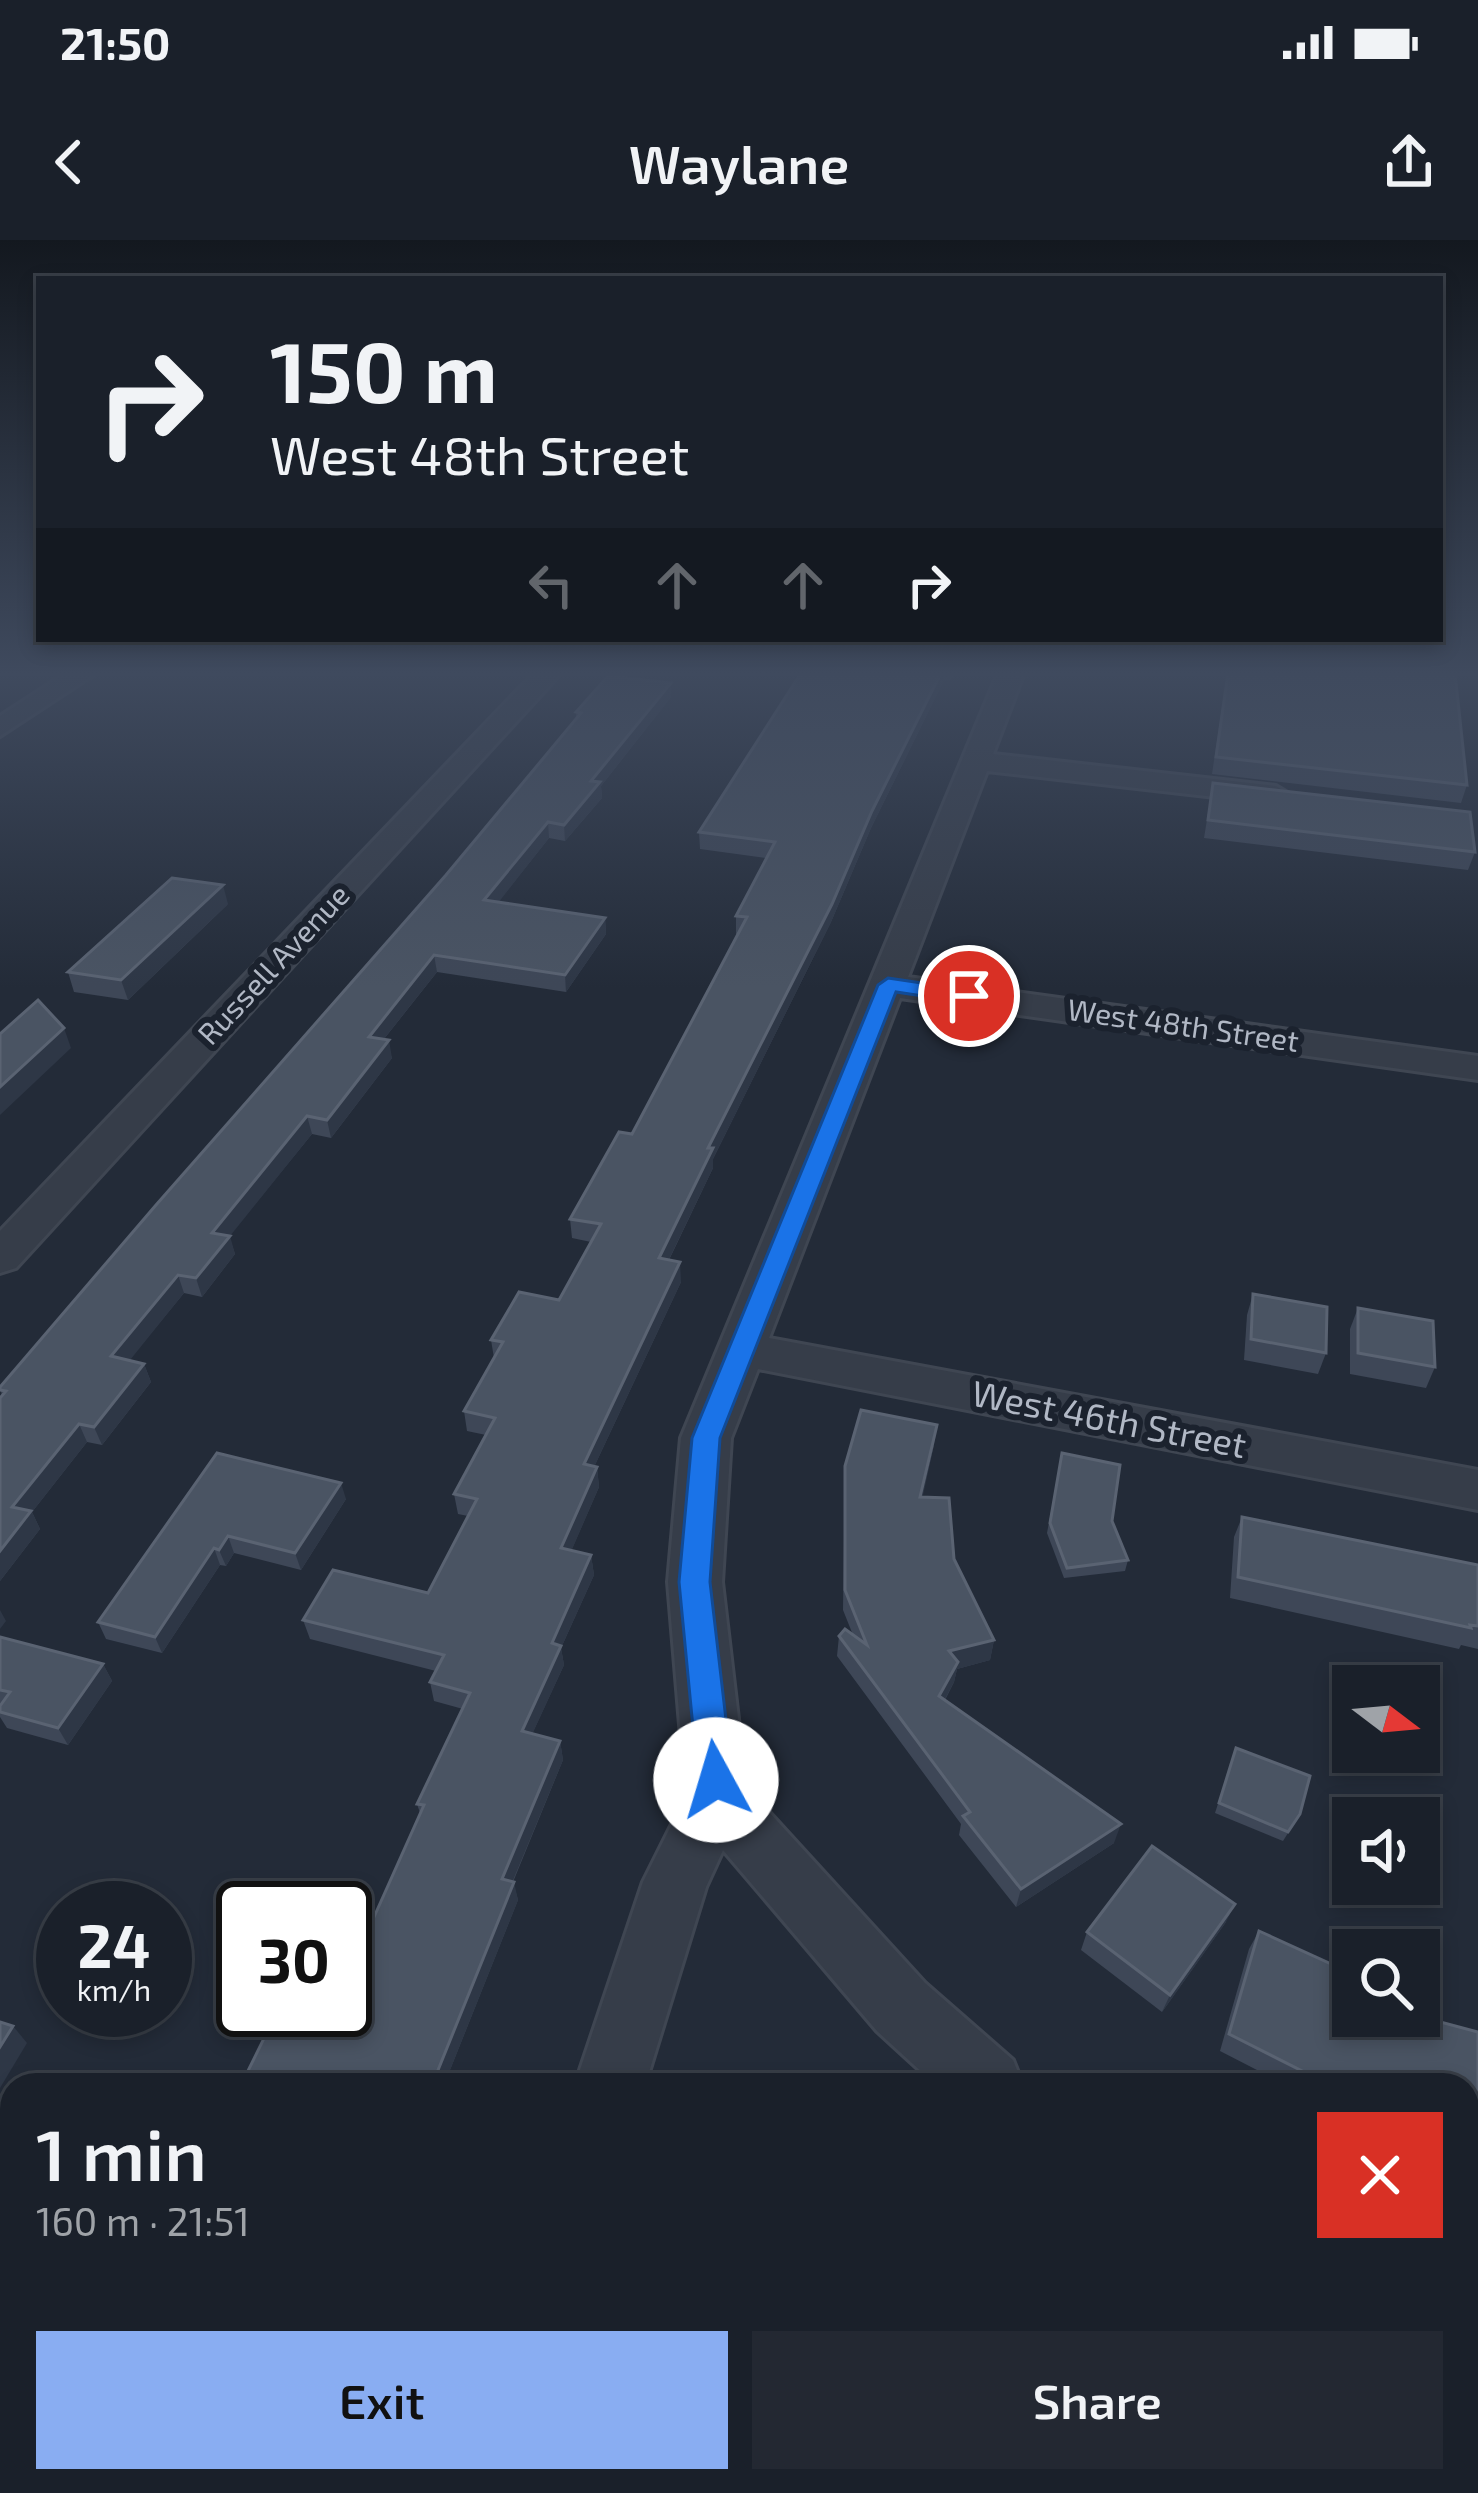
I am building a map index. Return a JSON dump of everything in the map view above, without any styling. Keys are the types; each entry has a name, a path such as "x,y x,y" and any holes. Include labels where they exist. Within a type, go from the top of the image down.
{"street":[{"name":"Russell Avenue","path":"0,1258 450,778"},
{"path":"614,2073 675,1882 717,1798 695,1582 706,1438 968,778"},
{"path":"1127,778 1312,799"},
{"name":"West 48th Street","path":"888,985 1478,1068"},
{"name":"West 46th Street","path":"740,1348 1478,1490"},
{"path":"717,1798 901,2006 975,2073"}],"building":[{"path":"527,778 600,782 564,825 548,822 484,900 605,918 565,975 434,955 369,1037 389,1040 327,1120 307,1116 212,1233 230,1236 196,1278 178,1275 111,1356 144,1364 94,1427 79,1424 12,1507 31,1511 0,1551 0,1398 6,1391 0,1387"},
{"path":"734,778 888,778 659,1258 680,1262 584,1464 597,1467 561,1548 591,1555 552,1643 561,1646 522,1731 560,1741 502,1879 514,1882 437,2073 247,2073 265,2037 372,2037 372,1922 424,1805 417,1804 470,1693 430,1682 444,1655 303,1620 333,1570 428,1593 477,1499 454,1494 495,1418 464,1411 503,1342 491,1340 519,1292 559,1300 601,1224 570,1219 619,1132 632,1134 747,917 736,916 775,842 699,832"},
{"path":"1406,778 1466,778 1467,785"},
{"path":"1213,783 1470,812 1475,852 1208,820"},
{"path":"172,878 223,885 121,980 68,972"},
{"path":"38,1000 64,1028 0,1087 0,1034"},
{"path":"1253,1294 1327,1307 1326,1353 1251,1339"},
{"path":"1358,1308 1433,1321 1435,1367 1358,1353"},
{"path":"861,1410 937,1425 920,1497 949,1498 954,1559 994,1640 949,1651 958,1662 939,1696 1121,1824 1021,1889 963,1816 970,1812 839,1636 845,1629 867,1645 845,1590 845,1466"},
{"path":"217,1453 341,1483 295,1553 228,1536 219,1550 214,1548 155,1637 98,1622"},
{"path":"1062,1453 1120,1465 1112,1521 1128,1560 1067,1568 1050,1523"},
{"path":"1242,1517 1478,1565 1478,1626 1238,1577"},
{"path":"0,1637 103,1664 58,1728 0,1712 10,1692 0,1690"},
{"path":"1236,1748 1310,1776 1300,1814 1288,1832 1219,1803"},
{"path":"1152,1846 1235,1904 1170,1995 1087,1932"},
{"path":"1259,1931 1332,1964 1332,2037 1440,2037 1440,2022 1478,2032 1478,2073 1306,2073 1229,2034"},
{"path":"0,2022 13,2026 0,2047"}],"route":[{"path":"716,1780 695,1582 706,1438 888,985 969,996"}]}
